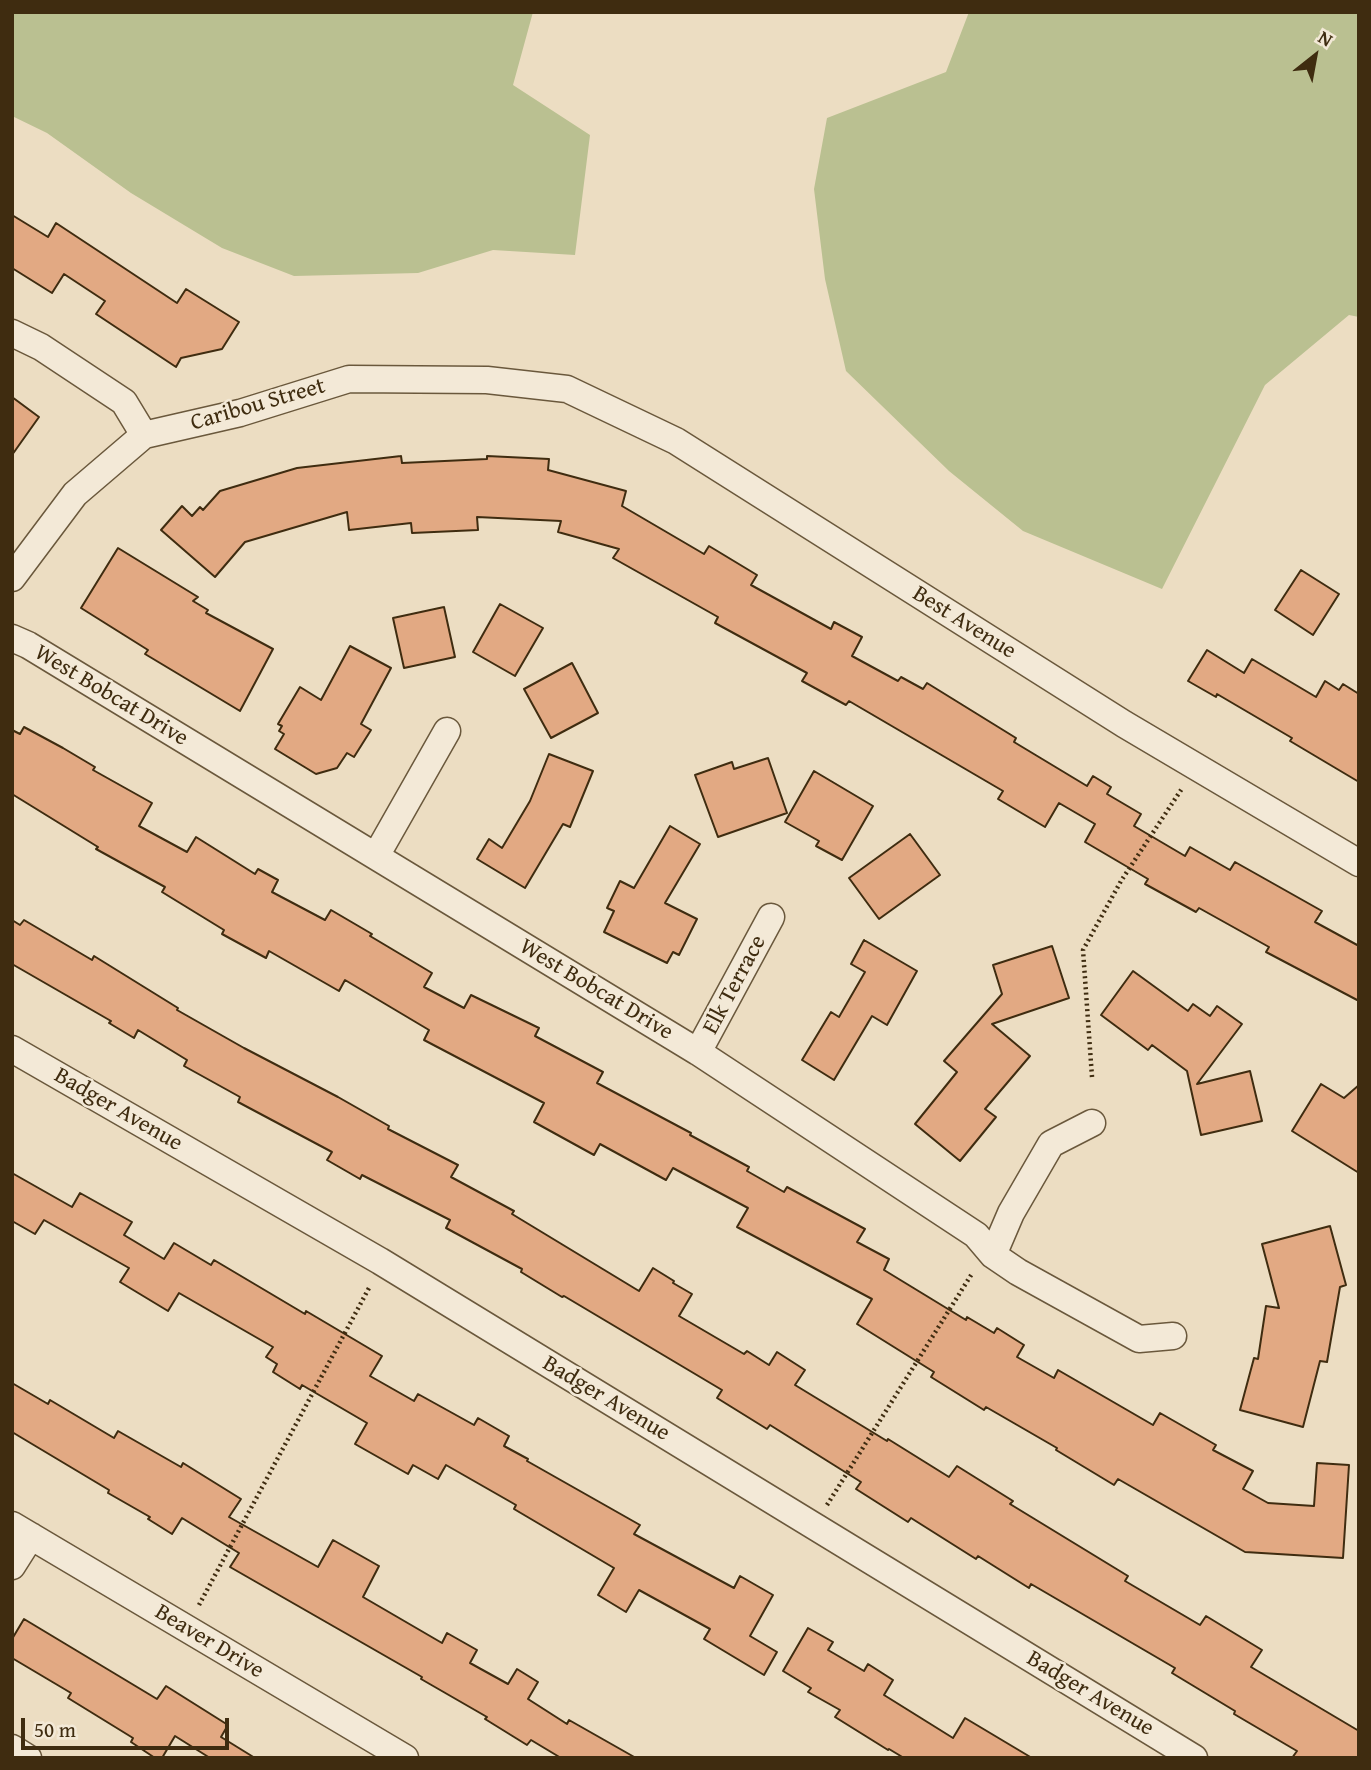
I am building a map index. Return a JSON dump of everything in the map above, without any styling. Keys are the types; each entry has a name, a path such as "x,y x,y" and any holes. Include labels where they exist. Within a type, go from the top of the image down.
{"street":[{"path":"12,333 41,347 124,402 144,435"},
{"name":"Caribou Street","path":"12,578 75,494 144,435 240,413 349,379 487,380 567,389"},
{"name":"Best Avenue","path":"567,389 676,441 1124,724 1359,863"},
{"name":"West Bobcat Drive","path":"12,639 39,652 698,1052 976,1235 985,1260 1018,1272 1139,1339 1173,1336"},
{"path":"376,856 447,731"},
{"name":"Elk Terrace","path":"698,1052 771,917"},
{"name":"Badger Avenue","path":"12,1049 380,1261 1194,1758"},
{"path":"985,1260 1051,1144 1092,1123"},
{"path":"12,1566 22,1531"},
{"name":"Beaver Drive","path":"22,1531 405,1758"},
{"path":"12,1748 28,1758"}],"path":[{"path":"1092,1077 1083,950 1121,881 1186,783"},
{"path":"825,1509 985,1260"},
{"path":"186,1628 369,1288"}],"green space":[{"path":"12,12 533,12 513,85 590,135 575,255 493,250 418,273 294,276 222,248 131,193 47,133 12,116"},
{"path":"969,12 1359,12 1359,317 1349,315 1265,385 1162,589 1023,531 949,471 846,371 825,279 814,189 827,118 946,72"}],"building":[{"path":"12,215 48,237 56,223 177,303 186,289 239,322 222,349 181,358 176,367 96,314 105,301 64,274 52,293 12,268"},
{"path":"12,397 39,417 12,455"},
{"path":"401,456 402,463 487,459 487,456 549,459 548,470 626,491 622,506 704,554 709,546 757,575 751,585 831,629 834,622 862,637 852,656 898,681 901,677 923,689 927,683 1016,738 1014,742 1087,786 1093,776 1111,787 1107,794 1141,814 1134,826 1185,856 1190,847 1230,870 1235,862 1322,911 1315,922 1359,946 1359,1001 1266,952 1269,947 1199,908 1196,912 1145,884 1148,879 1085,842 1095,824 1059,803 1045,827 998,799 1003,791 849,701 846,705 802,681 807,673 715,623 718,617 613,558 619,549 558,532 561,521 477,517 478,530 412,533 411,523 349,530 347,512 245,542 215,577 161,530 182,506 192,516 200,507 203,510 220,491 297,468"},
{"path":"118,548 198,597 193,601 208,610 206,613 273,649 240,711 145,654 148,650 81,608"},
{"path":"1301,570 1339,594 1313,635 1275,610"},
{"path":"500,604 543,628 515,676 473,652"},
{"path":"444,607 455,657 404,668 393,618"},
{"path":"350,646 391,668 361,724 371,730 354,757 347,753 337,768 316,774 275,749 284,734 279,731 282,726 278,724 300,687 321,700"},
{"path":"1207,650 1244,673 1252,659 1316,697 1325,681 1339,690 1343,684 1359,694 1359,782 1290,741 1292,738 1217,694 1216,697 1188,681"},
{"path":"572,663 598,713 551,738 524,689"},
{"path":"24,727 152,803 139,826 187,852 196,837 255,874 258,869 278,880 272,892 325,920 331,910 372,934 370,936 432,973 424,987 464,1008 471,995 539,1028 535,1036 603,1072 597,1083 691,1133 690,1135 749,1167 747,1171 784,1192 787,1187 865,1229 857,1242 889,1259 884,1270 966,1320 967,1317 994,1333 997,1328 1024,1345 1017,1357 1054,1378 1058,1370 1153,1425 1160,1413 1216,1445 1213,1450 1253,1471 1243,1489 1268,1503 1314,1506 1317,1463 1349,1465 1343,1558 1245,1552 1118,1479 1114,1485 1056,1450 1057,1448 986,1407 984,1410 931,1377 934,1372 857,1324 872,1299 737,1227 748,1208 673,1168 666,1180 600,1144 594,1155 534,1122 544,1103 424,1040 429,1030 345,980 339,991 269,951 266,958 222,934 224,930 162,892 165,887 96,849 98,847 12,794 12,730 20,734"},
{"path":"549,754 593,771 570,827 563,824 525,888 477,859 489,839 502,848 530,801"},
{"path":"768,758 787,813 718,837 695,775 732,762 734,769"},
{"path":"814,771 873,806 842,860 816,846 819,841 785,822"},
{"path":"670,826 700,844 665,903 697,919 679,955 673,952 667,963 604,932 614,911 607,908 620,881 634,888"},
{"path":"910,834 940,875 879,919 849,878"},
{"path":"12,920 20,925 24,920 92,960 94,956 178,1008 177,1010 338,1097 389,1126 388,1129 458,1165 451,1177 514,1211 512,1214 639,1291 653,1268 674,1281 673,1283 692,1294 679,1316 744,1354 747,1351 769,1365 777,1352 805,1370 795,1385 949,1477 957,1466 1013,1501 1010,1504 1128,1576 1125,1581 1200,1625 1206,1616 1262,1650 1251,1667 1359,1731 1359,1758 1292,1758 1297,1751 1172,1673 1175,1668 1031,1584 1029,1588 978,1556 976,1559 911,1518 908,1522 856,1489 861,1482 770,1425 767,1429 717,1398 722,1390 562,1297 521,1272 522,1269 446,1228 450,1220 362,1175 360,1179 327,1160 332,1152 238,1102 240,1097 184,1066 187,1060 138,1030 134,1038 109,1023 111,1021 12,964"},
{"path":"864,940 917,971 887,1025 872,1016 834,1080 802,1060 831,1012 839,1017 865,972 851,964"},
{"path":"1052,946 1069,998 992,1024 1030,1056 985,1109 996,1117 960,1161 915,1124 957,1072 944,1061 1002,994 993,965"},
{"path":"1133,971 1188,1011 1193,1004 1210,1016 1217,1006 1242,1024 1197,1084 1250,1071 1262,1121 1201,1135 1187,1071 1152,1045 1148,1050 1101,1015"},
{"path":"1321,1084 1344,1098 1359,1085 1359,1173 1292,1131"},
{"path":"12,1173 72,1207 80,1193 132,1222 124,1235 164,1259 174,1243 211,1265 214,1260 305,1314 306,1311 382,1356 370,1376 414,1401 418,1394 474,1425 478,1418 509,1436 504,1446 640,1525 634,1534 734,1588 740,1576 773,1595 750,1636 777,1652 764,1675 704,1639 710,1629 639,1590 626,1612 598,1595 614,1568 514,1509 516,1505 446,1465 438,1479 413,1465 408,1474 355,1444 367,1423 302,1385 300,1389 273,1372 277,1364 266,1357 273,1347 179,1293 168,1311 120,1282 129,1268 44,1220 35,1234 12,1221"},
{"path":"1330,1226 1346,1285 1340,1287 1327,1362 1320,1361 1303,1427 1240,1410 1254,1358 1258,1359 1266,1306 1279,1308 1262,1244"},
{"path":"12,1383 48,1404 50,1400 114,1438 118,1431 181,1467 183,1463 241,1499 229,1517 318,1567 333,1540 379,1566 363,1597 442,1643 447,1633 477,1650 470,1663 508,1684 517,1669 538,1682 528,1699 567,1724 569,1720 636,1758 561,1758 531,1740 527,1745 485,1719 487,1717 421,1679 422,1677 230,1567 239,1553 182,1518 172,1534 148,1519 150,1517 108,1493 109,1490 12,1432"},
{"path":"24,1619 157,1699 166,1686 228,1725 221,1737 255,1758 210,1758 175,1736 162,1758 155,1758 131,1742 133,1738 68,1698 71,1693 12,1658 12,1639"},
{"path":"808,1628 833,1642 828,1650 864,1671 868,1664 893,1680 884,1695 953,1738 965,1718 1032,1758 904,1758 888,1750 835,1717 840,1710 808,1692 811,1688 783,1671"}]}
